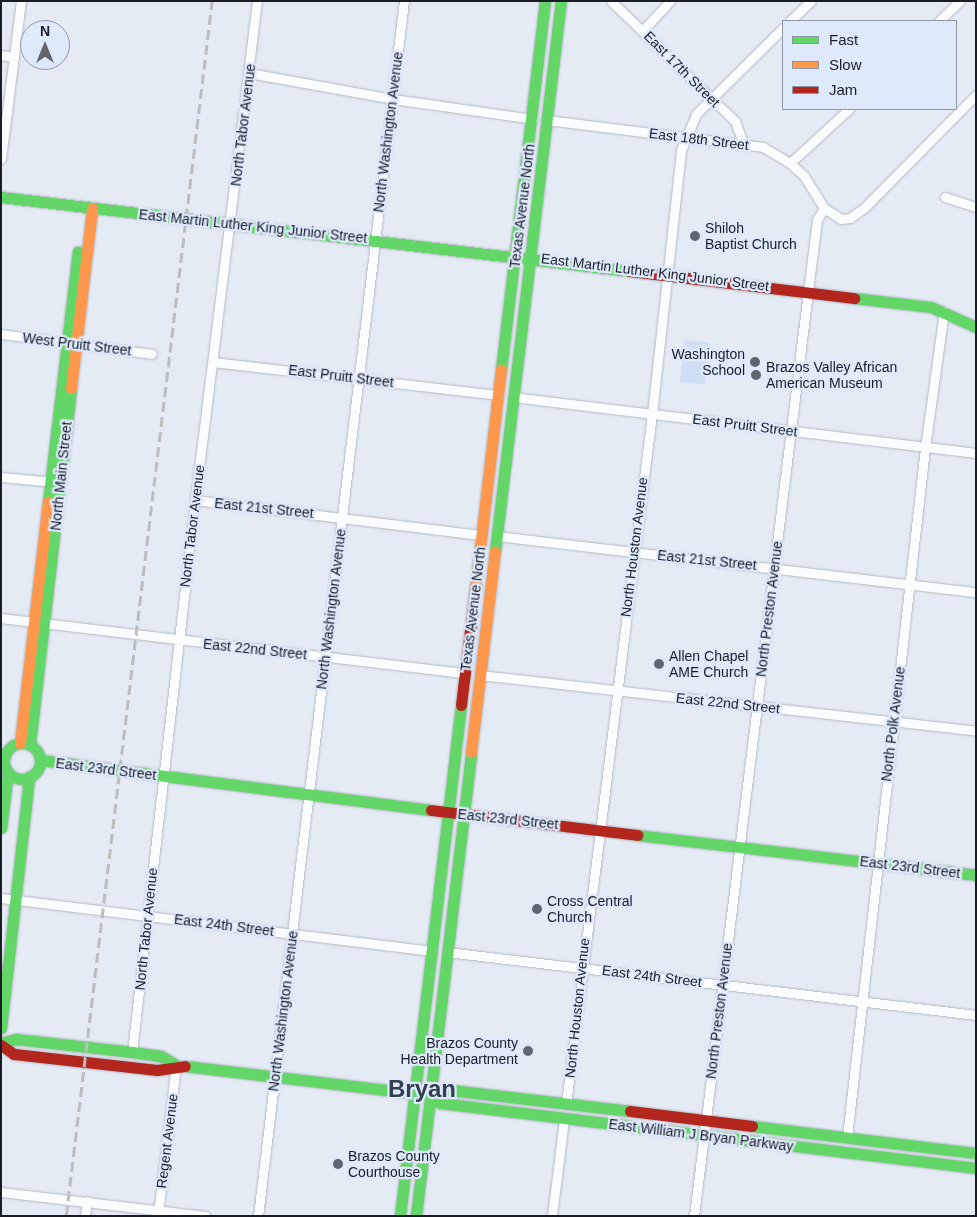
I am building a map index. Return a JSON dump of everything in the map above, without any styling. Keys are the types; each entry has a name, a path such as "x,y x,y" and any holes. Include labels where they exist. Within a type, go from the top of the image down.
{"main road":[{"name":"Texas Avenue North","path":"400,1216 515,255 533,119 545,1"},
{"name":"Texas Avenue North","path":"416,1216 561,1"},
{"name":"East Martin Luther King Junior Street","path":"1,196 88,208 515,255 808,291 944,311 976,327"},
{"name":"North Main Street","path":"25,743 88,208"},
{"path":"1,828 8,772 3,758 10,748 25,743 38,752 40,760 36,772 29,777 17,778 8,772"},
{"name":"East 23rd Street","path":"40,760 449,813 598,829 976,875"},
{"path":"1,1028 29,777"},
{"name":"East William J Bryan Parkway","path":"1,1044 16,1039 132,1052 161,1056 176,1065"},
{"name":"East William J Bryan Parkway","path":"1,1044 14,1054 157,1070 176,1065 416,1093 430,1095 440,1103 976,1168"},
{"name":"East William J Bryan Parkway","path":"430,1095 442,1089 976,1153"}],"street":[{"path":"1,159 20,1"},
{"name":"North Tabor Avenue","path":"132,1052 195,500 232,223 257,1"},
{"name":"North Washington Avenue","path":"258,1216 404,1"},
{"name":"East 17th Street","path":"612,1 735,121 742,143"},
{"path":"643,30 670,1"},
{"path":"791,20 811,1"},
{"path":"940,20 960,1"},
{"name":"North Houston Avenue","path":"566,1104 598,829 652,414 684,136 693,119 710,97 782,29"},
{"path":"1,55 14,57"},
{"path":"249,73 393,99 533,119"},
{"path":"824,208 841,219 856,214 976,95"},
{"path":"790,163 848,110"},
{"name":"East 18th Street","path":"547,120 762,147 790,163 804,176 824,208"},
{"path":"945,197 976,207"},
{"name":"North Preston Avenue","path":"694,1216 756,706 775,567 790,430 818,220 824,208"},
{"name":"North Polk Avenue","path":"847,1137 863,1002 876,862 925,448 944,311"},
{"name":"West Pruitt Street","path":"1,334 152,354"},
{"name":"East Pruitt Street","path":"213,362 499,395"},
{"name":"East Pruitt Street","path":"514,397 976,453"},
{"path":"1,476 56,482"},
{"name":"East 21st Street","path":"195,500 482,535"},
{"name":"East 21st Street","path":"497,536 976,592"},
{"name":"East 22nd Street","path":"1,618 465,673"},
{"name":"East 22nd Street","path":"480,675 976,731"},
{"name":"East 24th Street","path":"1,898 432,951"},
{"name":"East 24th Street","path":"447,952 976,1015"},
{"name":"Regent Avenue","path":"158,1213 176,1065"},
{"path":"552,1216 564,1119"},
{"path":"1,1192 87,1201 158,1213 206,1216"},
{"path":"86,1216 87,1201"}],"shaded area":[{"path":"685,340 710,343 705,385 680,382"}],"railway":[{"path":"66,1216 212,1"}],"traffic: fast":[{"path":"501,370 545,1"},
{"path":"495,551 561,1"},
{"path":"1,197 630,271"},
{"path":"48,502 78,252"},
{"path":"854,298 931,307 976,327"},
{"path":"30,744 71,388"},
{"path":"400,1216 461,705"},
{"path":"22,743 35,748 40,761 35,774 22,779 9,774 4,761 9,748 22,743"},
{"path":"416,1216 471,752"},
{"path":"40,760 431,810"},
{"path":"1,828 8,772"},
{"path":"1,1028 29,777"},
{"path":"637,835 976,875"},
{"path":"1,1043 16,1039 132,1052 161,1056 176,1065"},
{"path":"185,1066 430,1095 442,1089 630,1111"},
{"path":"430,1095 440,1103 976,1168"},
{"path":"752,1126 976,1153"}],"traffic: slow":[{"path":"71,388 92,208"},
{"path":"475,590 501,370"},
{"path":"20,743 48,502"},
{"path":"471,752 495,551"}],"traffic: jam":[{"path":"630,271 854,298"},
{"path":"461,705 475,590"},
{"path":"431,810 637,835"},
{"path":"1,1045 14,1054 157,1070 185,1066"},
{"path":"630,1111 752,1126"}],"place":[{"name":"Shiloh Baptist Church","path":"695,236"},
{"name":"Washington School","path":"755,362"},
{"name":"Brazos Valley African American Museum","path":"756,375"},
{"name":"Allen Chapel AME Church","path":"659,664"},
{"name":"Cross Central Church","path":"537,909"},
{"name":"Brazos County Health Department","path":"528,1051"},
{"name":"Brazos County Courthouse","path":"338,1164"}],"district":[{"name":"Bryan","path":"422,1089"}]}
